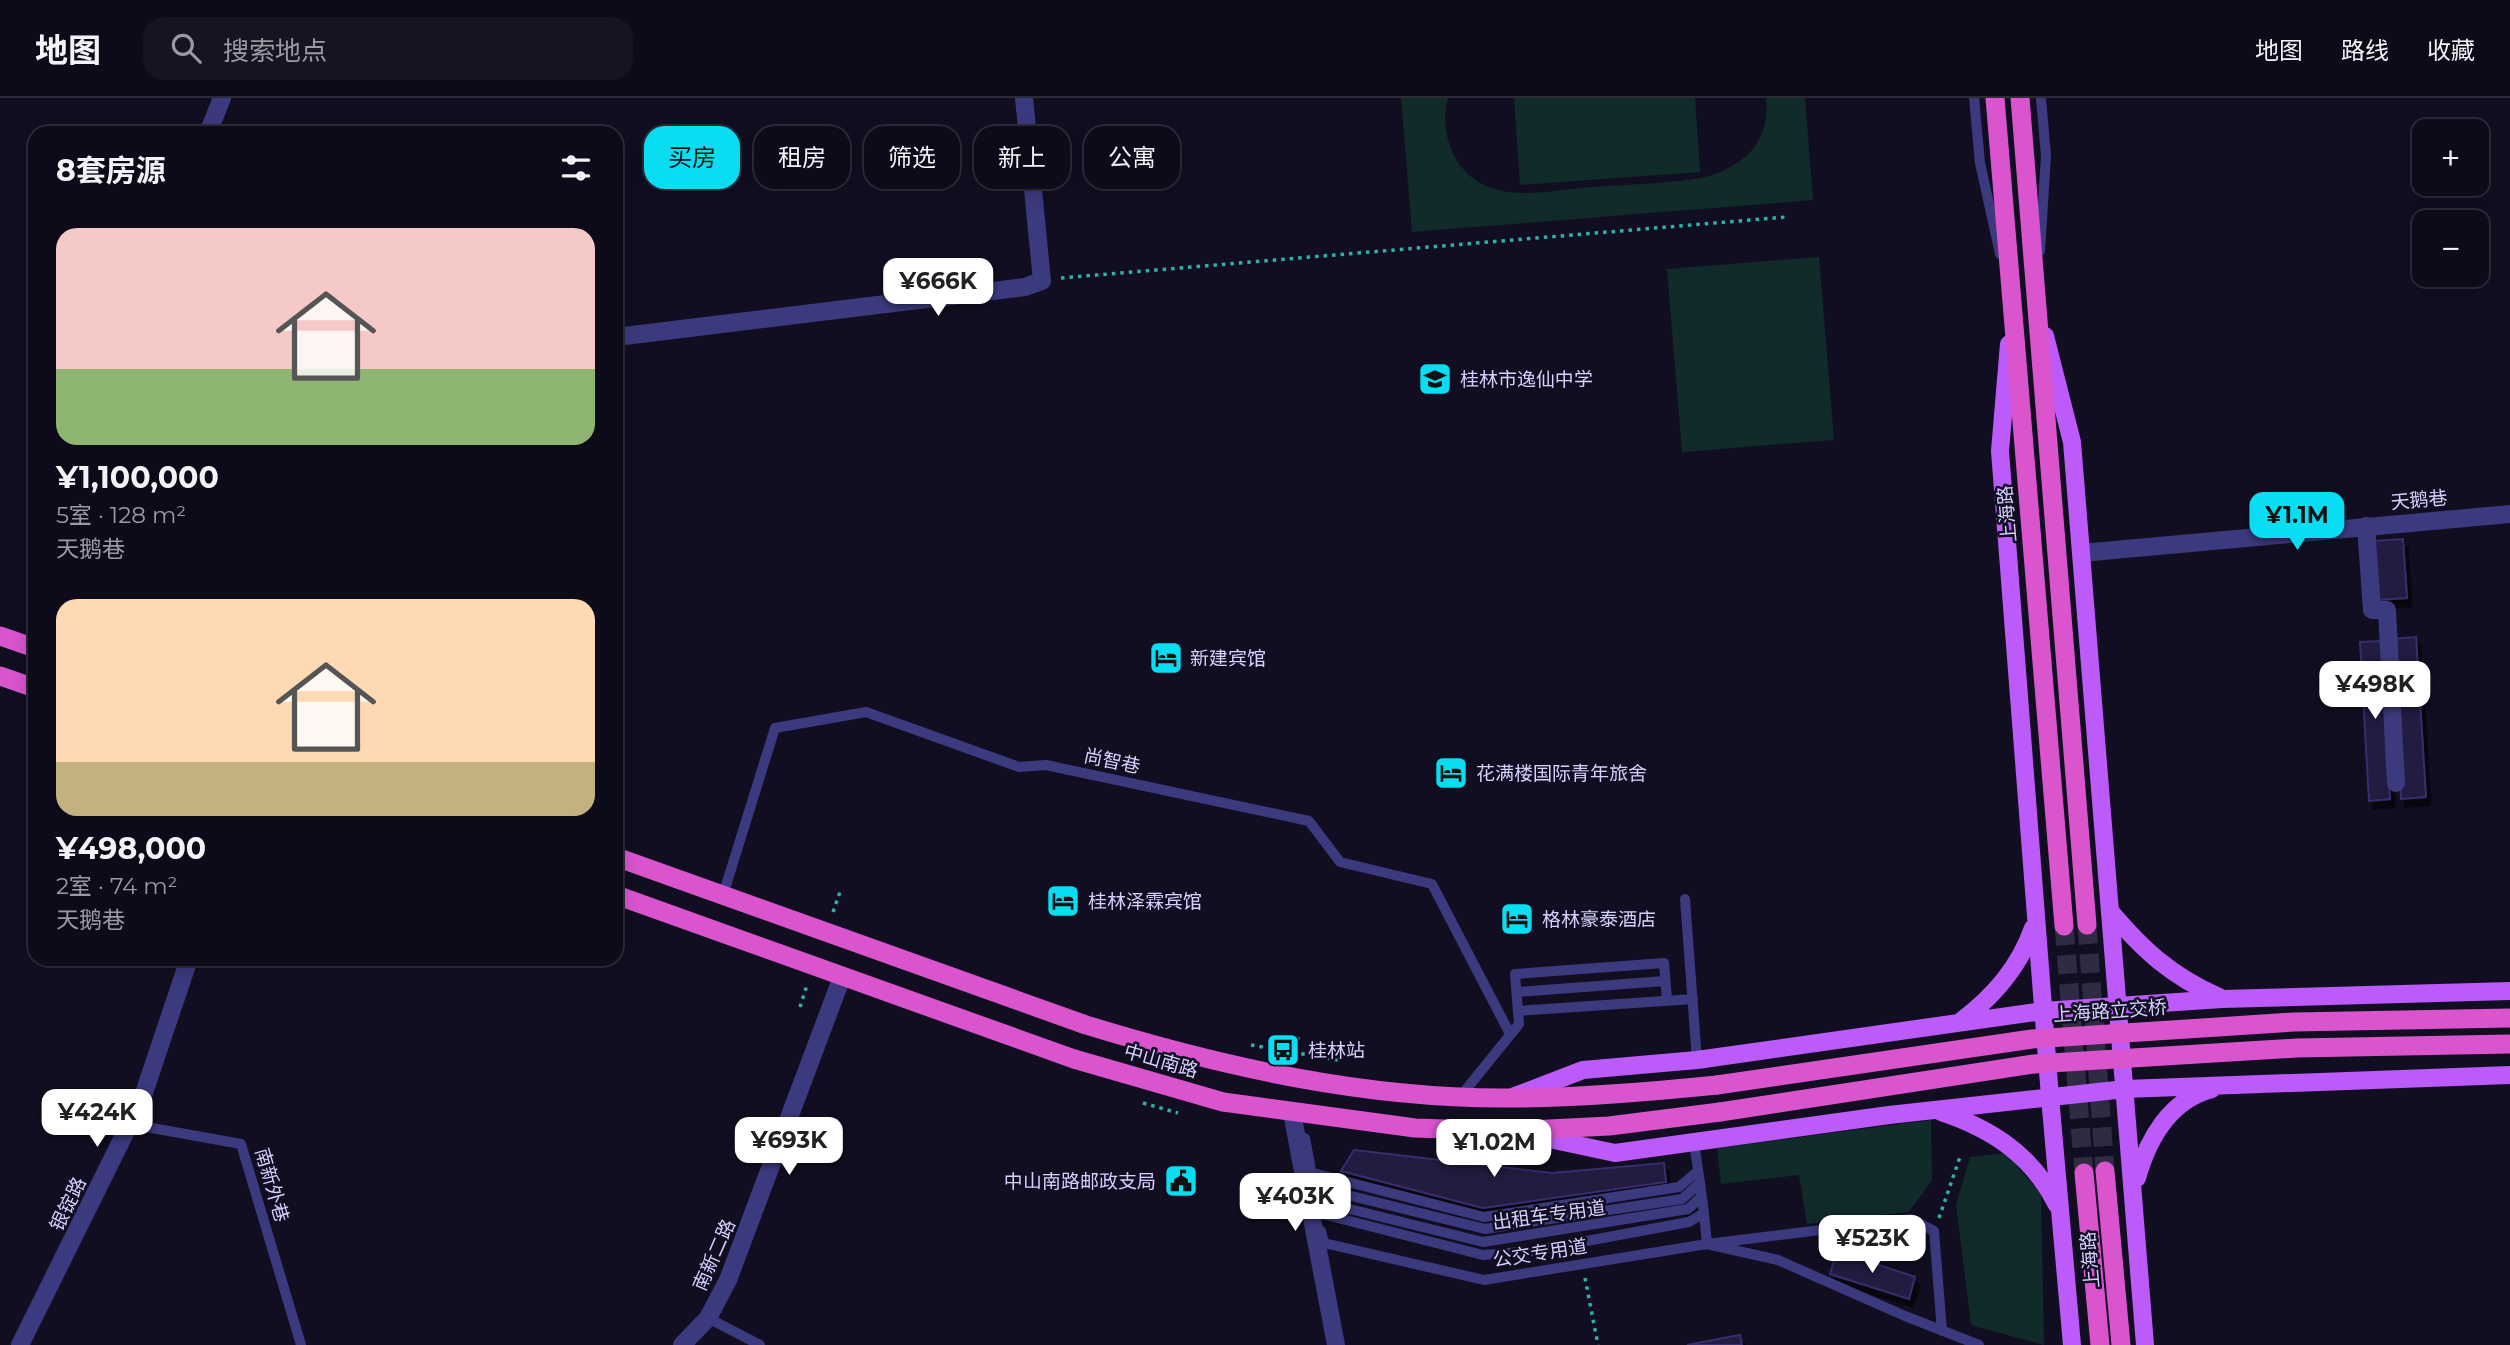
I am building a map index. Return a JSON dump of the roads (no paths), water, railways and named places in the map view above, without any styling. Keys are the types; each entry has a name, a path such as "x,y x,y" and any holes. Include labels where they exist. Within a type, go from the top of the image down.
{"highway":[{"name":"上海路","path":"1995,98 2064,926"},
{"path":"2020,98 2087,925"},
{"path":"0,636 28,646"},
{"path":"0,676 28,686"},
{"name":"中山南路","path":"623,859 1086,1025 1161,1048 1291,1078 1460,1097 1508,1098 1607,1096 1717,1085"},
{"name":"中山南路","path":"623,898 1138,1079 1223,1102 1415,1128 1508,1131 1609,1126 1720,1112 2034,1064 2284,1049 2510,1044"},
{"name":"上海路立交桥","path":"1717,1085 2032,1039 2294,1022 2510,1018"},
{"name":"上海路","path":"2105,1171 2121,1345"},
{"name":"上海路","path":"2084,1172 2099,1345"}],"main road":[{"path":"2037,306 2072,442 2145,1345"},
{"path":"2013,308 2000,451 2072,1345"},
{"path":"2110,911 2139,946 2184,982 2222,999"},
{"path":"1958,1024 1989,1000 2024,954 2036,921"},
{"path":"1508,1098 1583,1070 1697,1060 2043,1011 2222,999 2510,991"},
{"path":"1508,1131 1615,1153 1934,1110 2125,1090 2510,1075"},
{"path":"2134,1192 2144,1156 2173,1109 2201,1092 2227,1085"},
{"path":"1934,1110 1975,1123 2008,1143 2048,1187 2060,1212"}],"street":[{"path":"211,126 222,98"},
{"path":"623,336 1025,287 1042,281 1024,98"},
{"name":"天鹅巷","path":"2081,553 2510,514"},
{"path":"2366,526 2372,610 2387,610 2396,783"},
{"name":"银锭路","path":"20,1345 142,1099 187,966"},
{"name":"南新二路","path":"682,1345 708,1318 749,1231 842,976"},
{"path":"1297,1114 1336,1345"}],"lane":[{"path":"1974,98 1980,163 2013,308"},
{"path":"2037,306 2046,156 2041,98"},
{"name":"尚智巷","path":"723,895 775,728 866,712 1018,767 1046,765 1309,821 1340,862 1432,884 1510,1034"},
{"path":"1685,899 1697,1060"},
{"path":"1460,1097 1519,1024 1515,974 1664,963 1667,1000"},
{"path":"1517,992 1665,981"},
{"path":"1518,1011 1693,999"},
{"name":"公交专用道","path":"1297,1114 1315,1187 1324,1243 1483,1280 1707,1244 1778,1259 1942,1331"},
{"name":"南新外巷","path":"130,1124 241,1144 301,1345"},
{"path":"1694,1143 1707,1244 1911,1219 1934,1231 1942,1331 1979,1345"},
{"path":"1312,1173 1484,1217 1679,1187 1698,1171"},
{"path":"1315,1187 1485,1229 1682,1199 1700,1184"},
{"name":"出租车专用道","path":"1317,1201 1483,1242 1688,1209 1701,1197"},
{"name":"出租车专用道","path":"1318,1213 1483,1255 1533,1251 1689,1222 1704,1213"},
{"path":"708,1318 760,1345"}],"tunnel":[{"path":"2087,925 2105,1171"},
{"path":"2064,926 2084,1173"}],"place":[{"name":"桂林市逸仙中学","path":"1435,379"},
{"name":"新建宾馆","path":"1166,658"},
{"name":"花满楼国际青年旅舍","path":"1451,773"},
{"name":"桂林泽霖宾馆","path":"1063,901"},
{"name":"格林豪泰酒店","path":"1517,919"},
{"name":"桂林站","path":"1283,1050"},
{"name":"中山南路邮政支局","path":"1181,1181"}]}
